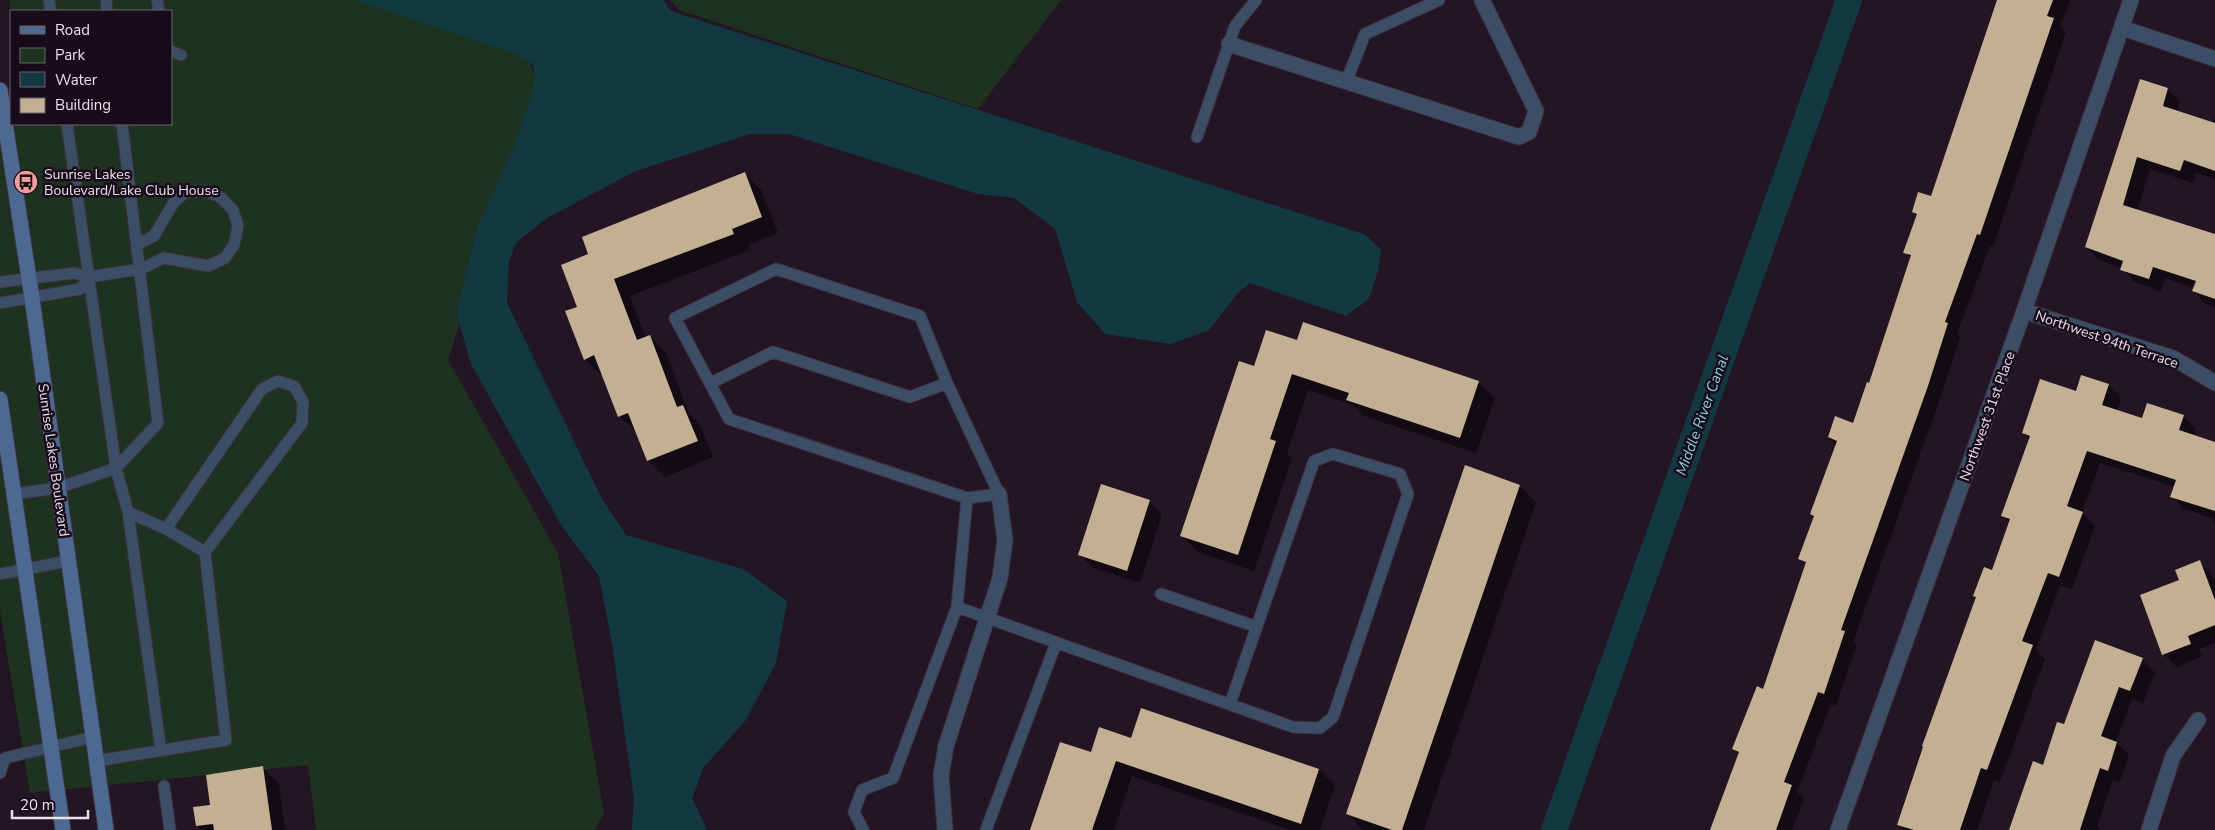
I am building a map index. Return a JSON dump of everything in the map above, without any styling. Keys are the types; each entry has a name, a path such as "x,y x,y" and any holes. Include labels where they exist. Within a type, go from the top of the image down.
{"street":[{"path":"1229,44 1520,138 1530,132 1536,111 1482,0"},
{"name":"Northwest 31st Place","path":"1838,830 2024,311 2131,0"},
{"path":"2122,28 2215,59"},
{"name":"Sunrise Lakes Boulevard","path":"0,90 32,298 106,830"},
{"name":"Northwest 94th Terrace","path":"2024,311 2172,358 2215,383"},
{"path":"0,398 49,747 63,830"},
{"path":"945,830 941,776 946,746 1000,578 1005,540 999,494"},
{"path":"2149,830 2174,756 2198,720"}],"lane":[{"path":"1196,138 1236,26 1256,0"},
{"path":"1346,82 1365,34 1439,0"},
{"path":"67,125 116,468 128,512 161,751"},
{"path":"14,494 58,488 116,468 158,423 138,244 122,125"},
{"path":"0,282 74,273 89,277 141,269 164,258 208,266 225,258 234,245 238,226 233,210 220,197 205,191 186,192 174,202 154,236 138,244"},
{"path":"776,269 920,316 948,383 999,494 967,498 729,418 675,318 776,269"},
{"path":"0,303 80,289 89,277"},
{"path":"711,383 772,352 910,397 948,383"},
{"path":"96,761 226,740 205,552 302,423 303,402 294,386 278,381 262,389 166,529"},
{"path":"957,607 1293,727 1320,728 1332,716 1408,494 1400,474 1333,454 1314,461 1230,704"},
{"path":"863,830 854,812 862,790 893,778 957,607 967,498"},
{"path":"128,512 166,529 205,552"},
{"path":"0,574 68,562"},
{"path":"1161,594 1257,627"},
{"path":"986,830 1056,643"},
{"path":"0,772 5,758 93,737"},
{"path":"164,786 170,830"}],"green space":[{"path":"9,0 381,0 527,55 537,82 448,360 558,553 604,813 595,830 316,830 308,765 30,793 0,611 0,127 10,125 172,125 172,10 11,10"},
{"path":"670,0 1061,0 978,109 679,10"}],"water":[{"path":"356,0 663,0 671,11 1364,234 1381,249 1378,271 1369,299 1346,316 1250,283 1237,294 1209,330 1171,344 1105,334 1077,302 1055,229 1014,198 978,194 789,134 750,134 636,171 547,218 516,243 509,261 507,303 602,499 626,535 743,569 787,601 776,663 746,720 704,767 692,798 707,830 632,830 634,799 612,644 599,576 561,525 471,364 456,312 478,226 514,146 535,82 533,65 520,55"}],"building":[{"path":"1997,0 2053,0 2047,16 2054,18 1980,235 1977,234 1945,322 1948,323 1928,386 1841,630 1845,631 1824,694 1818,692 1784,782 1792,785 1776,830 1710,830 1739,752 1732,749 1757,686 1763,689 1806,562 1798,559 1814,516 1810,514 1837,441 1828,437 1835,416 1853,423 1867,382 1869,383 1911,255 1903,253 1917,214 1912,212 1918,192 1931,196"},
{"path":"2140,79 2168,88 2163,106 2215,123 2215,171 2184,160 2180,171 2137,157 2123,205 2215,234 2215,299 2192,291 2196,281 2153,267 2149,279 2120,270 2123,261 2085,247"},
{"path":"745,172 762,217 732,229 734,234 614,279 637,340 650,335 677,407 683,405 698,441 647,461 628,413 618,417 594,355 584,360 565,311 577,307 561,265 588,254 582,237"},
{"path":"1303,322 1479,381 1460,438 1346,400 1349,393 1292,374 1270,439 1276,441 1238,555 1180,536 1239,361 1254,366 1266,330 1297,340"},
{"path":"2081,375 2109,384 2102,405 2142,418 2147,403 2184,415 2179,430 2215,442 2215,511 2170,497 2176,480 2087,451 2067,506 2083,512 2059,577 2048,573 2022,641 2033,645 1987,770 1981,768 1960,830 1914,830 1897,825 1922,746 1976,597 1973,596 1984,567 1992,570 2010,519 2001,516 2030,436 2022,433 2040,379 2076,391"},
{"path":"1465,465 1520,485 1402,830 1392,830 1346,814"},
{"path":"1101,484 1150,500 1127,571 1078,555"},
{"path":"2200,560 2215,600 2215,625 2188,636 2191,644 2162,655 2140,595 2179,580 2175,570"},
{"path":"2095,640 2143,658 2130,691 2119,687 2101,736 2117,742 2108,771 2100,768 2080,830 2009,830 2033,761 2043,765 2057,722 2064,724"},
{"path":"1141,708 1319,769 1301,824 1116,761 1092,830 1030,830 1060,742 1091,752 1099,727 1131,738"},
{"path":"263,766 272,830 214,830 213,824 196,826 193,807 210,805 206,775"}],"waterway":[{"name":"Middle River Canal","path":"1554,830 1849,0"}],"place":[{"name":"Sunrise Lakes Boulevard/Lake Club House","path":"26,182"}]}
